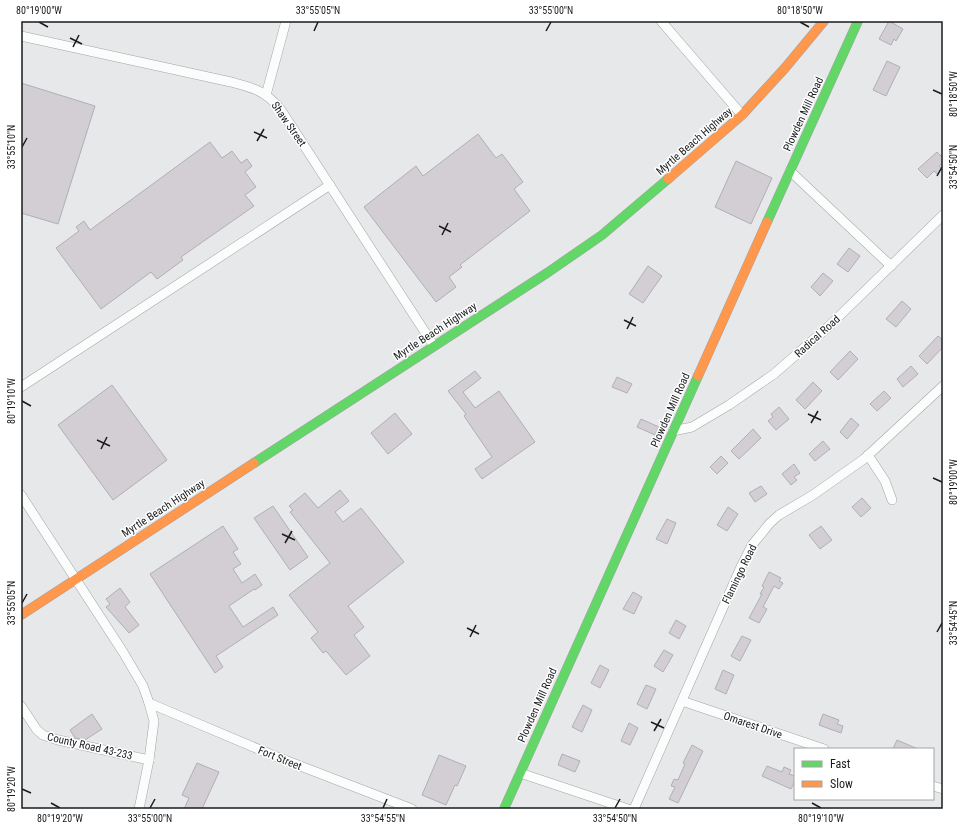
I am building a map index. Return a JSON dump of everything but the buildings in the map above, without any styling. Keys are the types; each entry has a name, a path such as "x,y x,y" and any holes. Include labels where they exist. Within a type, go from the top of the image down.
{"main road":[{"name":"Myrtle Beach Highway","path":"21,614 548,273 602,235 742,115 785,68 824,21"},
{"name":"Plowden Mill Road","path":"504,809 858,21"}],"street":[{"path":"266,95 286,21"},
{"path":"661,21 742,115"},
{"name":"Shaw Street","path":"21,36 231,82 250,87 266,95 281,110 434,346"},
{"path":"790,171 891,266"},
{"path":"21,387 330,185"},
{"name":"Radical Road","path":"673,431 692,427 729,405 774,374 828,327 943,215"},
{"name":"Flamingo Road","path":"634,809 740,569 757,537 779,515 813,495 868,455 943,386"},
{"path":"868,455 886,481 892,500"},
{"path":"21,495 123,652 143,686 154,721 149,760 139,809"},
{"name":"Omarest Drive","path":"682,701 821,748"},
{"name":"Fort Street","path":"149,703 277,757 412,809"},
{"name":"County Road 43-233","path":"21,706 34,726 43,735 58,740 149,760"},
{"path":"520,773 628,809"}],"traffic: fast":[{"path":"767,222 858,21"},
{"path":"254,463 547,273 602,235 668,179"},
{"path":"504,809 698,376"}],"traffic: slow":[{"path":"668,179 742,115 785,68 824,21"},
{"path":"698,376 767,222"},
{"path":"21,615 254,463"}]}
